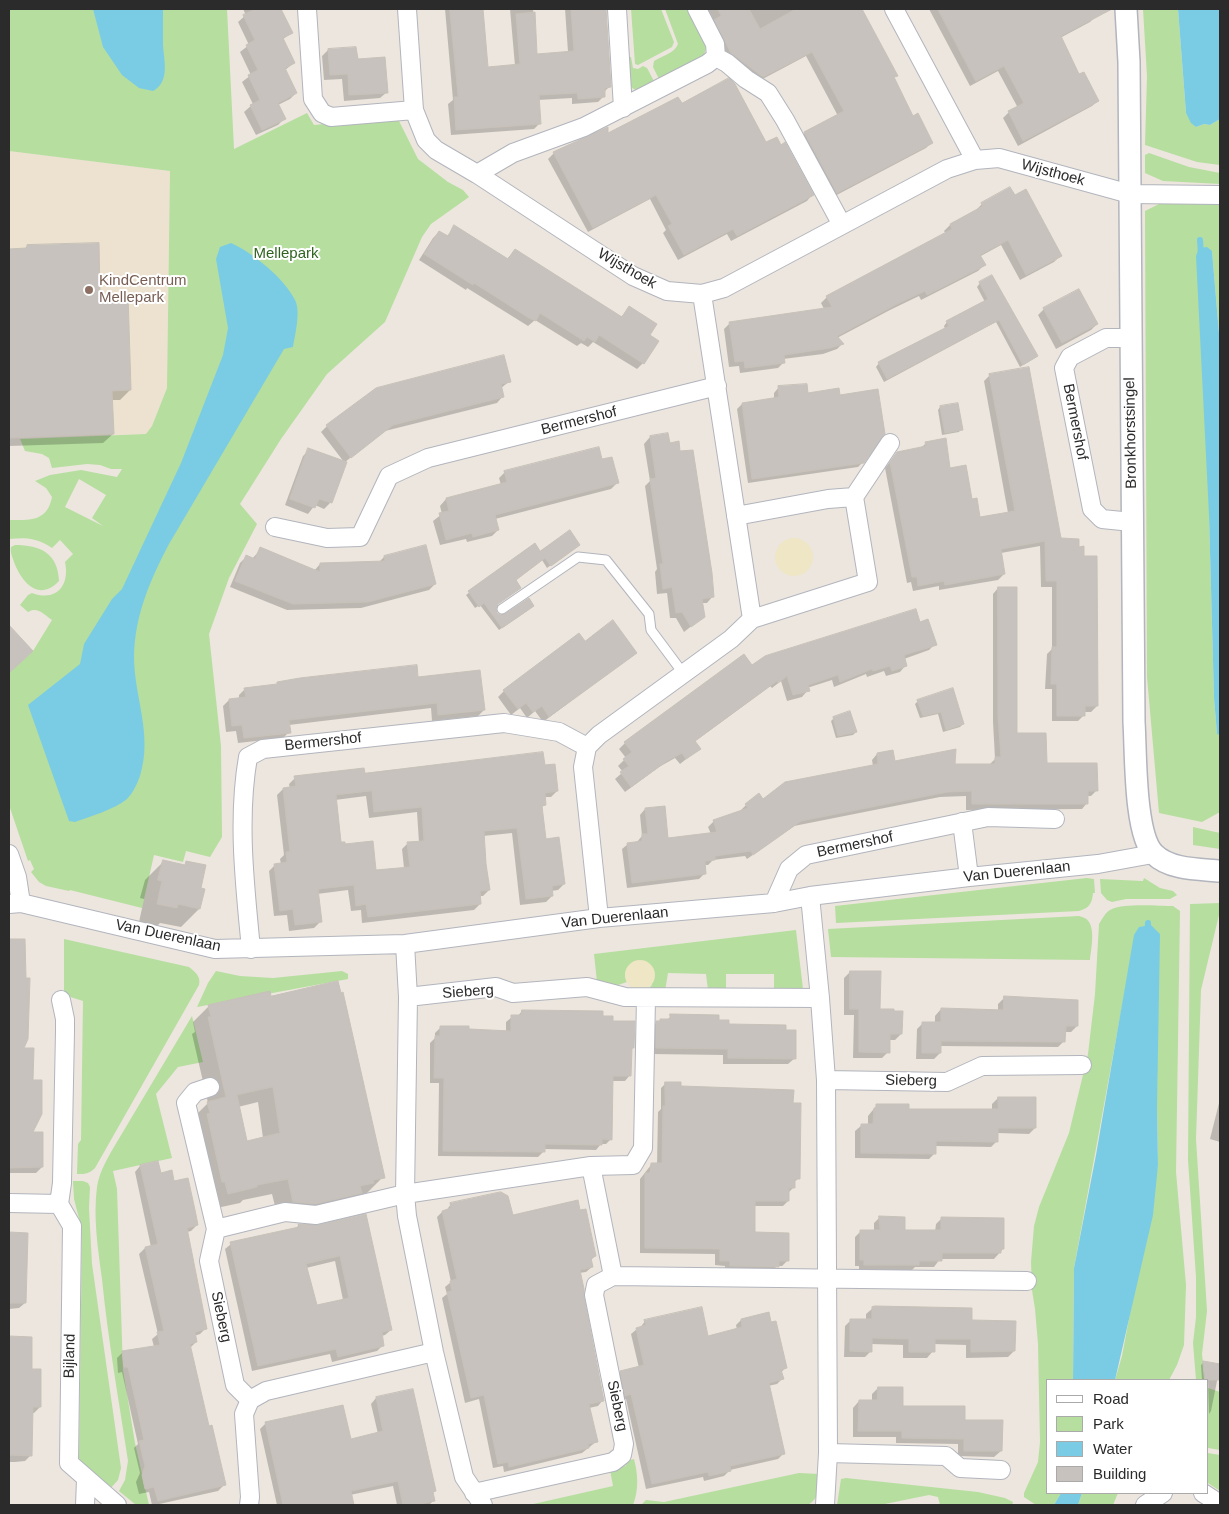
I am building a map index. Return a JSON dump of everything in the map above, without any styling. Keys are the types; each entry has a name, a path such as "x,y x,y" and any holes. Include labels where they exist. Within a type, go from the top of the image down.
{"street":[{"path":"307,9 313,99 322,113 331,117 414,110"},
{"name":"Wijsthoek","path":"407,9 414,110 426,140 436,150 477,174 633,276 667,291 702,294 724,288 947,169 975,160 999,158 1130,194 1220,195"},
{"path":"617,9 623,108"},
{"path":"697,9 714,44 716,57"},
{"path":"894,9 975,160"},
{"name":"Bronkhorstsingel","path":"1126,9 1130,194 1134,722 1139,816 1143,837 1153,854"},
{"path":"477,174 513,153 584,127 623,108 716,57"},
{"path":"716,57 768,93 785,120 842,225"},
{"path":"702,294 752,619"},
{"name":"Bermershof","path":"1130,338 1106,338 1070,357 1064,368 1092,509 1102,519 1132,522"},
{"name":"Bermershof","path":"275,526 327,538 360,537 389,476 428,458 717,386"},
{"path":"599,918 582,767 587,746 599,735 731,639 752,619 868,582 854,497 890,443"},
{"path":"736,516 854,497"},
{"name":"Bermershof","path":"251,949 242,852 245,772 248,757 263,749 504,722 559,732 587,746"},
{"name":"Bermershof","path":"774,903 789,869 806,855 988,817 1055,819"},
{"path":"962,822 969,876"},
{"path":"9,854 17,877 15,903"},
{"path":"1153,854 1169,863 1186,868 1220,871"},
{"name":"Van Duerenlaan","path":"15,903 215,949 405,944 599,918 774,903 810,896 969,876 1098,864 1153,854"},
{"path":"810,896 826,1080 828,1453 825,1505"},
{"name":"Sieberg","path":"405,944 408,997 404,1194 434,1352 464,1477 478,1499 613,1462 622,1455 624,1444 594,1295 596,1285 613,1276"},
{"name":"Sieberg","path":"408,997 496,988 513,993 587,987 625,997 646,998 820,998"},
{"path":"216,1229 286,1212 316,1215 404,1194 591,1166 632,1164 644,1148 646,998"},
{"path":"9,1203 59,1204 62,1183 65,1031 65,1019 61,1000"},
{"name":"Sieberg","path":"826,1080 947,1082 982,1066 1082,1065"},
{"name":"Sieberg","path":"210,1087 195,1092 186,1103 216,1229 209,1261 235,1384 250,1400"},
{"path":"591,1166 613,1276 1027,1282"},
{"name":"Bijland","path":"59,1204 72,1226 68,1463 86,1480"},
{"path":"250,1505 244,1414 250,1400 266,1391 434,1352"},
{"path":"828,1453 946,1456 960,1468 1001,1470"},
{"path":"85,1505 86,1480"},
{"path":"86,1480 117,1505"},
{"path":"1145,1505 1162,1494"},
{"path":"1205,1494 1220,1504"}],"lane":[{"path":"502,609 578,558 606,560 649,614 651,630 683,673"}],"shaded area":[{"name":"KindCentrum Mellepark","path":"9,151 170,171 167,388 147,434 9,438"}],"green space":[{"name":"Mellepark","path":"9,9 227,9 234,149 307,113 314,125 397,117 418,159 448,182 463,190 469,197 431,224 422,237 385,322 327,374 281,439 240,504 257,524 229,578 209,634 221,746 222,837 210,857 186,851 183,862 154,855 142,908 46,886 39,882 31,872 34,869 30,860 28,861 9,805 9,672 33,651 52,620 37,610 28,612 20,605 32,593 48,595 59,590 65,578 65,562 73,554 60,540 52,548 32,539 9,539 9,520 36,518 42,515 50,505 52,497 46,488 35,481 50,475 81,470 117,477 122,469 111,469 100,465 87,464 52,468 49,458 42,454 25,451 20,439 146,434 152,426 167,388 170,171 9,151","holes":["79,479 106,495 92,518 103,526 65,507"]},
{"path":"631,9 661,9 674,42 672,47 638,65 635,64"},
{"path":"665,9 690,9 702,31 706,49 704,55 660,81 653,67 654,61 671,52 678,44"},
{"path":"1143,9 1178,9 1186,113 1196,127 1204,124 1210,125 1220,119 1220,165 1197,162 1145,145 1147,76"},
{"path":"628,57 631,57 633,68 638,69 643,66 647,68 655,83 638,91 632,88 629,82"},
{"path":"1149,153 1189,167 1220,173 1220,184 1163,181 1145,173 1145,155"},
{"path":"1163,202 1220,204 1220,345 1212,251 1209,515 1214,698 1217,733 1220,735 1220,812 1202,822 1159,813 1147,677 1145,211"},
{"path":"24,545 46,552 55,564 59,581 45,590 38,590 26,583 17,570 12,556 11,547"},
{"path":"1193,827 1220,833 1220,849 1193,845"},
{"path":"1087,878 1094,879 1095,893 1093,893 1089,905 1079,911 836,923 835,906"},
{"path":"1144,878 1160,888 1173,891 1177,895 1170,899 1126,899 1112,902 1107,900 1101,893 1100,879 1143,881"},
{"path":"1220,903 1220,915 1201,990 1196,1139 1207,1311 1202,1354 1205,1379 1196,1379 1193,1343 1196,1317 1196,1277 1188,1160 1190,904"},
{"path":"1133,905 1173,906 1180,911 1176,1172 1186,1285 1184,1345 1170,1379 1115,1379 1122,1356 1158,1165 1157,1106 1128,974 1074,1268 1073,1379 1046,1379 1046,1494 1060,1494 1054,1505 1036,1505 1024,1497 1038,1462 1040,1442 1038,1344 1031,1262 1034,1226 1039,1207 1069,1133 1088,1054 1095,994 1099,924 1104,915 1112,909"},
{"path":"1079,916 1089,922 1092,930 1090,960 831,957 828,929"},
{"path":"796,930 803,989 799,992 774,991 774,974 726,974 726,990 708,990 706,974 668,973 665,991 651,991 649,988 652,985 635,961 626,970 627,982 609,988 597,982 594,954"},
{"path":"64,939 189,967 197,974 199,979 199,985 95,1168 89,1173 82,1174 77,1174 78,1144 81,1140 83,1001 64,995"},
{"path":"216,971 240,976 273,978 342,971 348,974 348,979 197,1007"},
{"path":"192,1016 203,1062 178,1067 156,1094 172,1158 113,1171 117,1189 123,1370 135,1443 149,1505 136,1505 119,1491 125,1480 128,1461 110,1348 98,1245 96,1222 97,1187 104,1164"},
{"path":"73,1181 83,1181 88,1183 90,1187 89,1208 92,1264 121,1468 118,1480 109,1490 83,1465 79,1458 82,1230 74,1199"},
{"path":"1209,1388 1220,1392 1220,1450 1209,1448"},
{"path":"1209,1453 1220,1455 1220,1491 1209,1484"},
{"path":"634,1459 637,1482 633,1505 529,1505 613,1486 610,1470 625,1466 630,1460"},
{"path":"799,1473 820,1474 816,1496 807,1505 641,1505 646,1500 664,1502"},
{"path":"841,1479 978,1492 1005,1498 1013,1502 1012,1505 940,1505 938,1497 929,1495 880,1505 837,1505"},
{"path":"1082,1494 1118,1494 1113,1505 1078,1505"}],"sand":[{"path":"794,538 807,544 813,557 807,570 794,576 781,570 775,557 781,544"},
{"path":"640,960 651,964 655,975 651,986 640,990 629,986 625,975 629,964"}],"water":[{"path":"93,9 163,9 165,71 162,82 153,91 139,88 122,75 103,47"},
{"path":"1178,9 1220,9 1220,119 1210,125 1204,124 1196,127 1191,123 1186,113"},
{"path":"231,243 248,253 276,275 295,300 298,310 293,347 284,349 169,544 145,598 137,626 134,656 145,745 140,776 136,785 127,799 115,806 75,822 69,821 28,705 80,664 84,644 112,599 122,589 181,463 223,355 228,328 216,259 220,247"},
{"path":"1207,247 1212,251 1220,345 1220,735 1217,734 1214,698 1209,515 1196,256 1199,248"},
{"path":"1151,925 1160,934 1157,1106 1158,1165 1153,1215 1115,1379 1073,1379 1074,1268 1096,1155 1134,935 1139,927"},
{"path":"1060,1494 1082,1494 1078,1505 1054,1505"}],"building":[{"path":"256,9 281,9 293,33 283,38 295,63 285,68 297,93 278,103 286,119 262,130 250,105 260,100 248,75 258,70 246,45 255,40 243,15"},
{"path":"450,9 483,9 488,67 520,64 516,14 535,12 537,54 574,51 571,9 606,9 611,87 605,88 605,97 578,99 577,93 539,95 541,124 456,130 454,97 458,97"},
{"path":"718,9 749,9 760,29 796,9 862,9 898,76 894,77 913,116 918,113 933,143 837,193 804,132 844,111 812,52 763,77 731,53 714,20 721,16"},
{"path":"938,9 1112,9 1061,36 1079,74 1084,72 1099,101 1023,141 1008,111 1024,103 1004,66 976,81"},
{"path":"356,47 358,59 385,57 388,93 349,95 348,74 330,75 328,49"},
{"path":"729,78 735,84 766,142 777,137 781,145 785,142 814,195 737,236 733,229 684,255 668,226 672,224 656,195 593,228 553,152 608,127 608,133 678,97 682,103"},
{"path":"1010,187 1015,195 1026,189 1062,256 1026,275 1008,240 980,255 986,265 927,295 925,291 897,304 837,336 844,344 784,355 785,363 745,368 744,361 735,362 729,322 832,307 826,296 952,229 950,224 983,206 981,203"},
{"path":"454,225 508,259 515,249 622,317 629,306 657,324 650,335 659,341 644,364 599,335 595,342 587,337 584,341 540,313 536,321 529,318 424,254 439,231 448,236"},
{"path":"99,243 100,295 128,294 131,390 112,391 114,434 9,438 9,249 27,248 27,245"},
{"path":"992,275 1038,356 1023,365 999,320 887,379 878,362 949,326 946,321 988,299 979,282"},
{"path":"1079,289 1098,324 1062,343 1043,308"},
{"path":"504,355 511,382 501,384 504,397 393,425 351,458 326,425 376,388"},
{"path":"1029,367 1061,538 1079,539 1079,547 1084,546 1084,556 1097,556 1098,706 1085,706 1085,716 1057,716 1057,684 1051,684 1052,647 1057,647 1057,581 1046,581 1045,541 1001,549 1005,574 945,585 944,581 918,586 917,577 912,577 890,462 897,452 926,446 925,442 946,438 950,468 966,465 972,499 977,498 980,517 1015,511 989,374"},
{"path":"807,384 808,393 839,388 840,395 878,389 885,434 864,463 752,479 742,403 779,397 778,386"},
{"path":"958,403 963,430 945,433 940,406"},
{"path":"668,433 670,443 679,441 680,451 693,450 712,573 714,597 702,599 705,617 691,627 682,612 676,613 672,587 663,589 660,564 663,564 650,479 656,478 650,436"},
{"path":"599,447 602,459 612,457 619,483 495,515 499,530 473,537 472,533 446,540 439,513 449,511 446,498 507,482 504,471"},
{"path":"308,448 347,462 332,503 319,499 315,508 290,499"},
{"path":"570,530 580,545 551,566 545,558 516,580 521,588 498,604 496,609 500,615 505,614 529,598 534,606 502,628 484,603 479,607 468,591 535,543 540,551"},
{"path":"426,545 436,584 368,602 293,604 235,581 246,555 255,559 260,547 320,572 320,563 385,561 384,556"},
{"path":"998,587 1017,587 1017,733 1046,733 1047,763 1097,763 1098,791 1088,791 1088,804 972,804 972,791 947,792 801,821 753,855 751,851 715,856 715,860 705,861 706,874 632,883 627,843 642,841 642,834 648,834 645,808 665,806 668,838 717,832 713,820 748,808 745,804 759,793 763,799 785,782 878,764 877,753 893,750 895,761 956,749 955,764 995,764 995,757 1001,757 998,716"},
{"path":"916,609 920,622 928,619 937,645 904,655 907,666 892,671 890,666 873,671 872,669 840,682 838,675 808,685 810,691 793,695 787,676 778,683 777,681 695,741 701,749 686,759 682,753 667,761 631,787 620,772 629,766 623,759 632,752 624,742 744,654 752,665 765,656"},
{"path":"613,620 637,653 549,717 542,706 533,712 526,703 518,709 503,690 579,633 585,641"},
{"path":"9,625 33,651 9,673"},
{"path":"417,665 418,677 480,670 485,710 438,715 437,703 289,720 291,733 244,738 242,725 232,726 229,699 246,697 244,688 277,684 277,682 300,678"},
{"path":"953,688 964,724 946,730 941,712 923,716 917,700"},
{"path":"850,711 857,732 838,736 833,717"},
{"path":"543,752 545,765 555,764 558,791 545,793 546,805 542,806 546,839 559,837 565,884 552,886 553,896 526,899 517,828 484,831 490,890 480,891 481,904 368,917 366,904 356,906 354,885 318,889 322,922 295,925 293,909 280,911 274,864 287,862 286,852 290,852 283,788 296,786 294,776 364,768 365,773","holes":["372,791 374,812 422,807 424,841 407,842 410,867 376,870 373,841 345,844 345,842 341,842 336,795"]},
{"path":"163,860 185,865 186,861 206,865 201,888 205,889 200,909 178,904 177,908 157,904 162,881 158,880"},
{"path":"9,939 25,939 26,978 30,978 28,1039 24,1048 34,1048 33,1080 42,1080 42,1114 33,1132 43,1132 43,1167 9,1168"},
{"path":"850,971 881,971 880,1009 903,1011 902,1034 890,1034 890,1053 859,1052 859,1009 850,1009"},
{"path":"338,981 341,993 343,992 385,1178 373,1180 374,1183 360,1186 362,1193 315,1204 293,1202 288,1179 257,1185 257,1187 228,1194 225,1182 222,1182 207,1114 210,1113 207,1102 226,1097 208,1017 211,1017 208,1005 270,991 271,996","holes":["273,1087 280,1133 247,1141 237,1095"]},
{"path":"1004,996 1078,1000 1078,1026 1066,1026 1065,1042 941,1041 941,1053 922,1053 922,1022 941,1022 941,1008 1003,1010"},
{"path":"522,1010 603,1011 603,1016 613,1016 613,1021 635,1021 631,1076 613,1076 612,1140 602,1139 602,1145 545,1144 545,1152 443,1151 444,1078 434,1078 435,1036 440,1036 440,1026 469,1026 469,1029 511,1031 511,1015 521,1015"},
{"path":"670,1014 719,1015 719,1020 729,1020 729,1024 786,1025 786,1030 796,1030 796,1059 728,1058 728,1049 656,1048 656,1021 670,1019"},
{"path":"665,1082 681,1082 681,1086 794,1090 793,1103 801,1103 800,1179 795,1179 795,1188 789,1188 789,1201 755,1201 755,1232 789,1233 789,1261 779,1261 779,1267 730,1266 730,1261 720,1261 720,1249 645,1248 645,1173 650,1173 651,1163 662,1163"},
{"path":"998,1097 1036,1097 1036,1128 998,1128 998,1142 936,1141 936,1154 861,1153 861,1124 873,1124 876,1104 909,1104 909,1109 998,1109"},
{"path":"158,1161 161,1173 172,1170 174,1181 188,1178 195,1210 198,1225 187,1228 207,1329 195,1332 197,1342 190,1344 209,1426 212,1425 226,1485 158,1501 154,1487 145,1489 142,1475 145,1466 139,1441 144,1440 128,1367 124,1367 122,1351 160,1345 157,1332 164,1331 145,1247 158,1244 140,1165"},
{"path":"501,1192 508,1196 513,1215 578,1200 580,1210 586,1209 596,1256 591,1258 593,1267 580,1270 604,1401 589,1404 598,1442 588,1444 589,1448 509,1467 508,1462 498,1464 484,1395 471,1398 447,1292 452,1291 450,1281 457,1279 442,1211 451,1208 450,1203"},
{"path":"366,1214 392,1330 382,1332 384,1346 338,1357 336,1349 258,1366 230,1242 299,1227 298,1224 318,1225","holes":["340,1256 349,1298 317,1305 306,1264"]},
{"path":"879,1216 905,1217 905,1230 941,1230 941,1217 1004,1218 1004,1249 1001,1249 1001,1253 942,1253 942,1261 919,1261 919,1265 864,1265 864,1260 860,1260 860,1230 880,1230"},
{"path":"9,1232 28,1233 26,1303 9,1303"},
{"path":"702,1307 708,1336 742,1327 741,1319 769,1312 771,1322 776,1321 787,1368 781,1370 784,1379 769,1383 785,1454 730,1466 731,1471 709,1476 708,1472 652,1484 631,1394 625,1396 620,1371 644,1365 636,1328 646,1325 644,1320"},
{"path":"872,1307 972,1308 972,1320 1016,1321 1015,1351 971,1352 971,1339 935,1339 935,1352 909,1352 909,1339 872,1338 872,1352 850,1351 850,1319 872,1319"},
{"path":"9,1336 32,1337 32,1369 41,1369 41,1407 33,1407 32,1456 9,1455"},
{"path":"1203,1361 1220,1364 1219,1380 1205,1379"},
{"path":"878,1387 903,1387 903,1406 965,1406 965,1420 1003,1420 1002,1451 964,1451 964,1439 902,1438 902,1431 858,1431 859,1400 877,1400"},
{"path":"413,1389 436,1491 433,1492 435,1501 403,1505 398,1481 351,1491 354,1505 283,1505 265,1422 343,1405 351,1439 383,1431 376,1397"}],"waterway":[{"path":"1200,240 1201,255"},
{"path":"1147,934 1148,923"}],"place":[{"name":"KindCentrum Mellepark","path":"89,290"}]}
